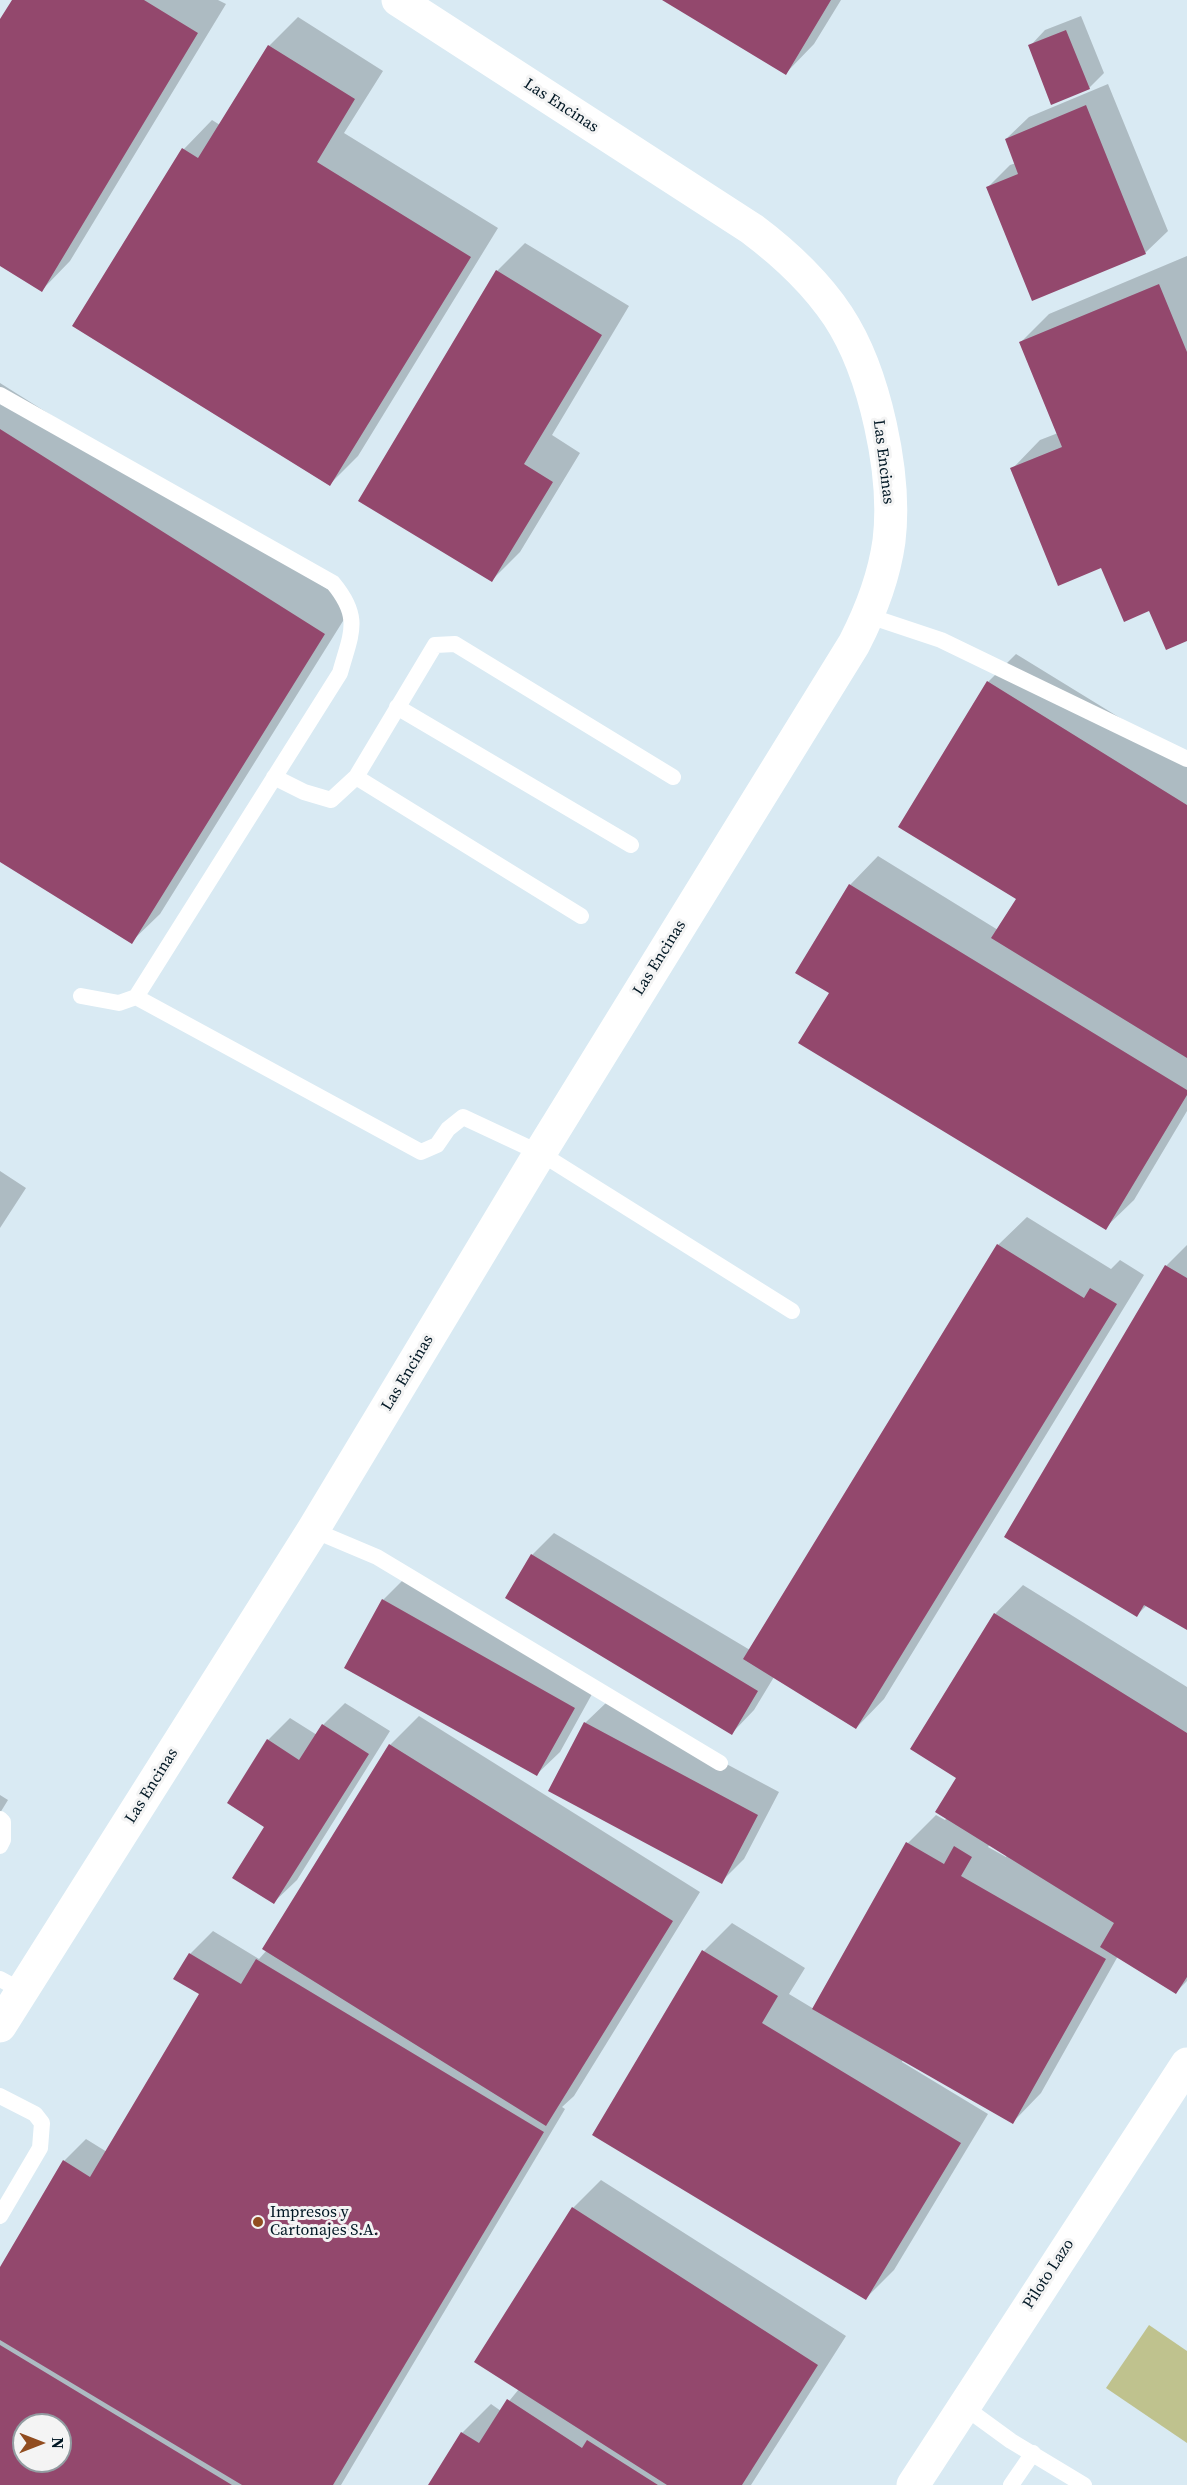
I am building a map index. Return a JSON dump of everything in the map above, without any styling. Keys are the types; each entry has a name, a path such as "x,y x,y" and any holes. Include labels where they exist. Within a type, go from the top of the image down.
{"street":[{"name":"Las Encinas","path":"0,2026 11,1985 313,1530 540,1153 854,644 868,616 880,582 889,540 890,491 884,439 858,354 838,316 778,249 752,229 398,0"},
{"name":"Piloto Lazo","path":"913,2485 1187,2064"}],"lane":[{"path":"0,395 333,583 347,600 353,623 340,673 136,997 119,1003 81,996"},
{"path":"868,616 941,640 1187,759"},
{"path":"274,777 304,792 332,800 356,777 435,645 455,644 674,777"},
{"path":"397,707 631,845"},
{"path":"356,777 581,916"},
{"path":"136,997 421,1152 436,1145 448,1129 463,1117 540,1153 792,1311"},
{"path":"313,1530 377,1557 720,1763"},
{"path":"0,1819 3,1822 3,1840 0,1846"},
{"path":"0,2096 35,2114 42,2123 40,2148 0,2216"},
{"path":"963,2406 1011,2441 1084,2485"},
{"path":"1011,2485 1033,2453"}],"green space":[{"path":"1149,2325 1187,2351 1187,2443 1106,2388"}],"building":[{"path":"12,0 144,0 198,33 42,292 0,266 0,19"},
{"path":"662,0 831,0 786,75"},
{"path":"1066,30 1090,89 1051,105 1028,45"},
{"path":"268,45 355,99 317,162 471,257 330,486 72,326 182,148 198,158"},
{"path":"1086,105 1146,254 1032,301 986,187 1018,174 1005,139"},
{"path":"496,270 602,335 524,464 553,482 492,582 358,501"},
{"path":"1159,284 1187,352 1187,641 1166,650 1149,611 1124,622 1101,568 1058,586 1010,468 1062,447 1019,342"},
{"path":"0,429 325,634 132,944 0,862"},
{"path":"987,681 1187,805 1187,1058 991,938 1016,899 898,827"},
{"path":"849,884 1187,1090 1187,1095 1106,1230 798,1043 829,993 795,973"},
{"path":"997,1244 1084,1298 1090,1288 1117,1304 856,1729 743,1659"},
{"path":"1165,1265 1187,1278 1187,1630 1144,1605 1137,1617 1004,1537"},
{"path":"531,1554 758,1691 732,1735 505,1598"},
{"path":"382,1599 575,1708 537,1776 344,1668"},
{"path":"994,1613 1187,1733 1187,1977 1176,1994 1100,1947 1114,1923 935,1812 956,1778 910,1749"},
{"path":"584,1722 758,1815 722,1884 548,1791"},
{"path":"322,1724 369,1754 274,1904 232,1878 264,1827 227,1803 267,1739 299,1760"},
{"path":"389,1744 673,1921 546,2126 262,1949"},
{"path":"906,1842 944,1864 954,1846 972,1857 961,1876 1106,1959 1013,2124 812,2009"},
{"path":"702,1950 778,1996 762,2023 961,2143 866,2300 592,2135"},
{"name":"Impresos y Cartonajes S.A.","path":"189,1953 241,1984 256,1959 544,2132 333,2485 242,2485 0,2340 0,2267 63,2160 90,2177 199,1994 173,1979"},
{"path":"572,2207 818,2365 742,2485 667,2485 474,2362"},
{"path":"0,2345 232,2485 0,2485"},
{"path":"507,2399 582,2448 587,2440 658,2485 428,2485 461,2432 479,2443"}],"place":[{"name":"Impresos y Cartonajes S.A.","path":"258,2222"}]}
